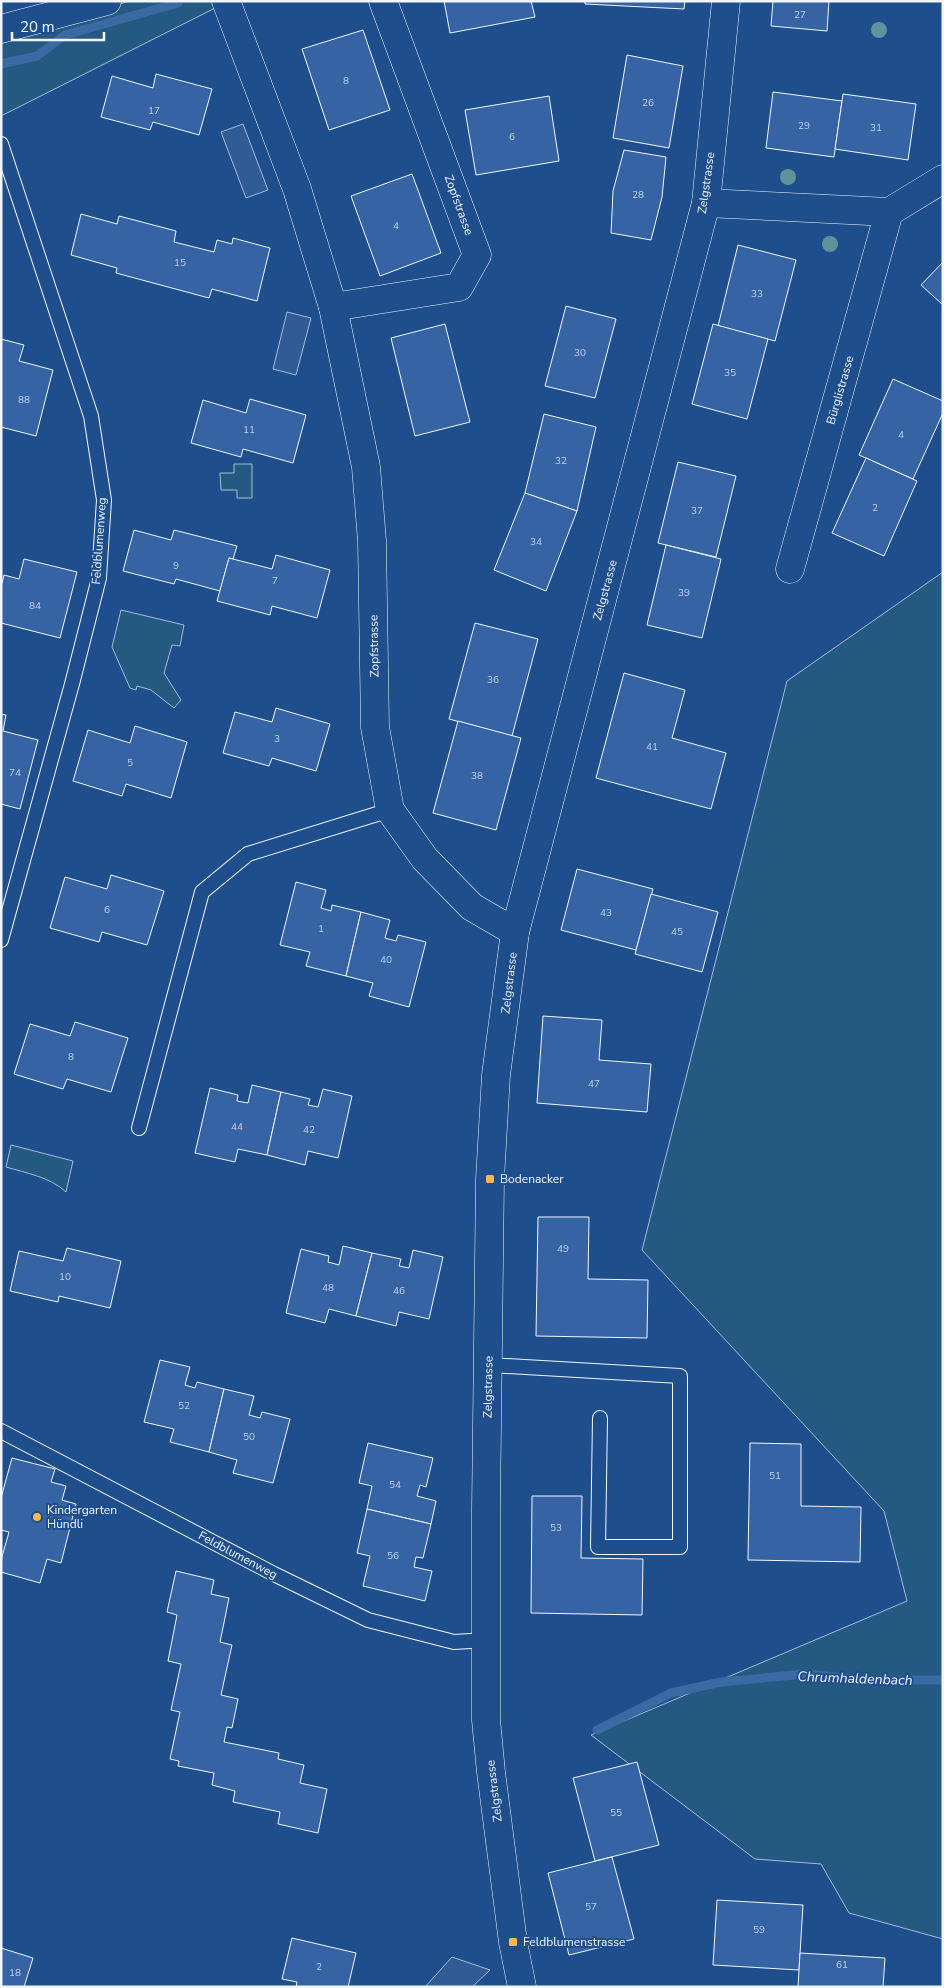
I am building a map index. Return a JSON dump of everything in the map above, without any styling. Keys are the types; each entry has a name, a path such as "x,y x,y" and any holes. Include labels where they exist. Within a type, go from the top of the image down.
{"street":[{"path":"1,29 107,1"},
{"name":"Zopfstrasse","path":"226,1 297,189 333,307 366,467 370,503 375,727 390,810 425,859 472,907 515,932"},
{"name":"Zopfstrasse","path":"333,307 459,287 477,255 383,1"},
{"name":"Zelgstrasse","path":"522,1987 513,1942 486,1720 486,1508 490,1179 496,1075 515,932 706,203 726,1"},
{"path":"706,203 889,212 943,179"},
{"name":"Bürglistrasse","path":"790,569 889,212"}],"lane":[{"name":"Feldblumenweg","path":"1,144 91,416 104,500 99,578 72,684 1,940"},
{"path":"139,1128 202,892 248,854 390,810"},
{"path":"489,1365 680,1376 680,1546 598,1547 600,1418"},
{"name":"Feldblumenweg","path":"1,1431 274,1574 368,1620 454,1642 486,1640"}],"shaded area":[{"path":"129,1 229,1 1,116 1,43"},
{"path":"243,124 268,190 246,198 221,132"},
{"path":"287,312 311,318 296,375 273,369"},
{"path":"234,464 252,464 252,498 237,498 237,490 221,490 220,473 234,473"},
{"path":"943,572 943,1939 849,1913 821,1864 755,1859 591,1735 907,1601 884,1511 642,1250 787,681"},
{"path":"121,610 184,625 180,646 172,645 164,673 181,700 174,708 151,690 137,686 136,690 130,688 112,647"},
{"path":"11,1145 73,1161 66,1192 45,1179 6,1167"},
{"path":"452,1957 490,1970 472,1987 425,1987"}],"building":[{"path":"444,1 531,1 535,17 450,33"},
{"path":"585,1 685,1 684,9 585,4"},
{"path":"773,1 829,1 827,31 771,26"},
{"path":"363,30 390,110 329,130 302,49"},
{"path":"627,55 683,66 669,148 613,138"},
{"path":"156,74 212,89 199,135 153,122 150,130 101,117 112,76 153,88"},
{"path":"773,92 842,101 834,157 766,148"},
{"path":"843,94 916,104 908,160 835,149"},
{"path":"549,96 559,161 476,175 465,110"},
{"path":"624,150 666,157 662,197 651,240 611,233 613,191"},
{"path":"412,174 441,253 380,276 351,196"},
{"path":"81,214 117,224 119,216 176,231 174,242 214,252 217,240 232,244 233,238 270,248 257,301 212,289 209,298 116,273 117,268 71,255"},
{"path":"738,245 796,260 775,341 718,326"},
{"path":"943,262 943,305 921,285"},
{"path":"566,306 616,319 595,398 545,386"},
{"path":"445,324 470,422 415,436 391,338"},
{"path":"713,324 768,339 747,419 692,404"},
{"path":"1,339 24,345 19,361 53,370 36,436 1,427"},
{"path":"893,379 943,401 943,413 913,479 859,455"},
{"path":"250,399 306,415 293,463 243,449 241,457 191,443 203,400 246,413"},
{"path":"544,414 596,427 577,511 525,493"},
{"path":"866,458 917,481 884,556 832,533"},
{"path":"678,462 736,476 716,557 658,543"},
{"path":"525,493 577,511 546,591 494,570"},
{"path":"134,530 171,540 174,530 237,546 233,559 229,558 220,591 176,579 174,584 123,571"},
{"path":"666,545 721,559 702,638 647,625"},
{"path":"276,555 330,570 317,618 272,606 270,615 217,601 229,558 272,569"},
{"path":"24,559 77,572 60,638 1,623 1,587 4,575 19,579"},
{"path":"475,623 538,639 512,736 449,719"},
{"path":"624,673 685,690 672,738 726,753 711,809 596,778"},
{"path":"276,708 330,724 316,771 272,758 269,766 223,753 235,712 272,722"},
{"path":"1,714 6,715 3,731 38,740 20,809 1,804"},
{"path":"458,721 521,738 496,830 433,813"},
{"path":"135,726 187,742 171,798 126,784 122,796 73,781 88,730 130,743"},
{"path":"577,869 653,889 636,950 561,930"},
{"path":"111,875 164,891 147,945 102,932 99,942 50,928 65,877 107,889"},
{"path":"296,882 326,890 321,908 331,911 332,905 361,912 346,976 306,966 310,952 280,945"},
{"path":"651,894 718,912 702,972 635,954"},
{"path":"361,912 390,920 385,938 396,941 398,935 426,942 409,1007 369,996 373,983 346,976"},
{"path":"543,1016 602,1020 599,1060 651,1064 647,1112 537,1103"},
{"path":"75,1022 128,1038 111,1092 67,1079 63,1089 14,1074 30,1024 70,1036"},
{"path":"252,1085 281,1092 267,1155 238,1149 235,1162 195,1153 210,1088 238,1095 237,1101 248,1103"},
{"path":"323,1089 352,1096 338,1158 308,1151 305,1165 267,1155 281,1092 310,1099 308,1105 318,1107"},
{"path":"538,1217 589,1217 588,1279 648,1280 647,1338 536,1336"},
{"path":"343,1246 372,1253 356,1316 329,1309 325,1323 286,1313 301,1249 329,1256 328,1262 339,1265"},
{"path":"67,1248 121,1261 110,1308 59,1296 58,1302 10,1291 19,1251 63,1261"},
{"path":"413,1250 443,1257 429,1319 399,1312 396,1326 356,1316 372,1253 401,1259 399,1266 409,1268"},
{"path":"160,1360 190,1367 185,1385 195,1388 197,1382 224,1389 209,1452 170,1442 174,1429 144,1422"},
{"path":"224,1389 254,1396 249,1415 260,1418 262,1412 290,1419 273,1483 233,1473 237,1460 209,1452"},
{"path":"368,1443 433,1458 426,1487 420,1485 417,1496 436,1501 431,1524 367,1509 372,1486 359,1483"},
{"path":"750,1443 801,1444 801,1506 861,1507 860,1562 748,1560"},
{"name":"Kindergarten Hündli","path":"12,1458 55,1469 51,1482 66,1486 62,1500 76,1504 61,1563 47,1559 40,1583 1,1572 1,1560 9,1532 1,1530 1,1498"},
{"path":"532,1496 582,1496 581,1558 643,1559 642,1615 531,1613"},
{"path":"367,1509 431,1524 423,1558 416,1557 414,1567 432,1571 425,1601 363,1586 370,1556 357,1553"},
{"path":"176,1571 214,1580 211,1594 229,1598 220,1642 232,1645 221,1695 238,1699 232,1728 227,1727 224,1742 279,1753 278,1759 304,1765 300,1783 327,1789 318,1833 278,1824 280,1812 233,1802 235,1791 212,1785 214,1773 178,1766 179,1761 170,1759 180,1712 171,1710 181,1664 168,1661 177,1615 167,1612"},
{"path":"637,1762 659,1845 595,1861 573,1778"},
{"path":"612,1857 634,1939 569,1955 548,1873"},
{"path":"717,1900 803,1905 799,1970 713,1965"},
{"path":"292,1938 356,1953 348,1987 296,1987 297,1982 282,1979"},
{"path":"1,1948 33,1958 24,1987 1,1987"},
{"path":"800,1953 885,1958 883,1987 798,1987"}],"waterway":[{"path":"1,64 37,56 65,35 178,3"},
{"name":"Chrumhaldenbach","path":"597,1730 671,1693 721,1682 805,1674 866,1680 943,1680"}],"place":[{"name":"Bodenacker","path":"490,1179"},
{"name":"Kindergarten Hündli","path":"37,1517"},
{"name":"Feldblumenstrasse","path":"513,1942"}]}
